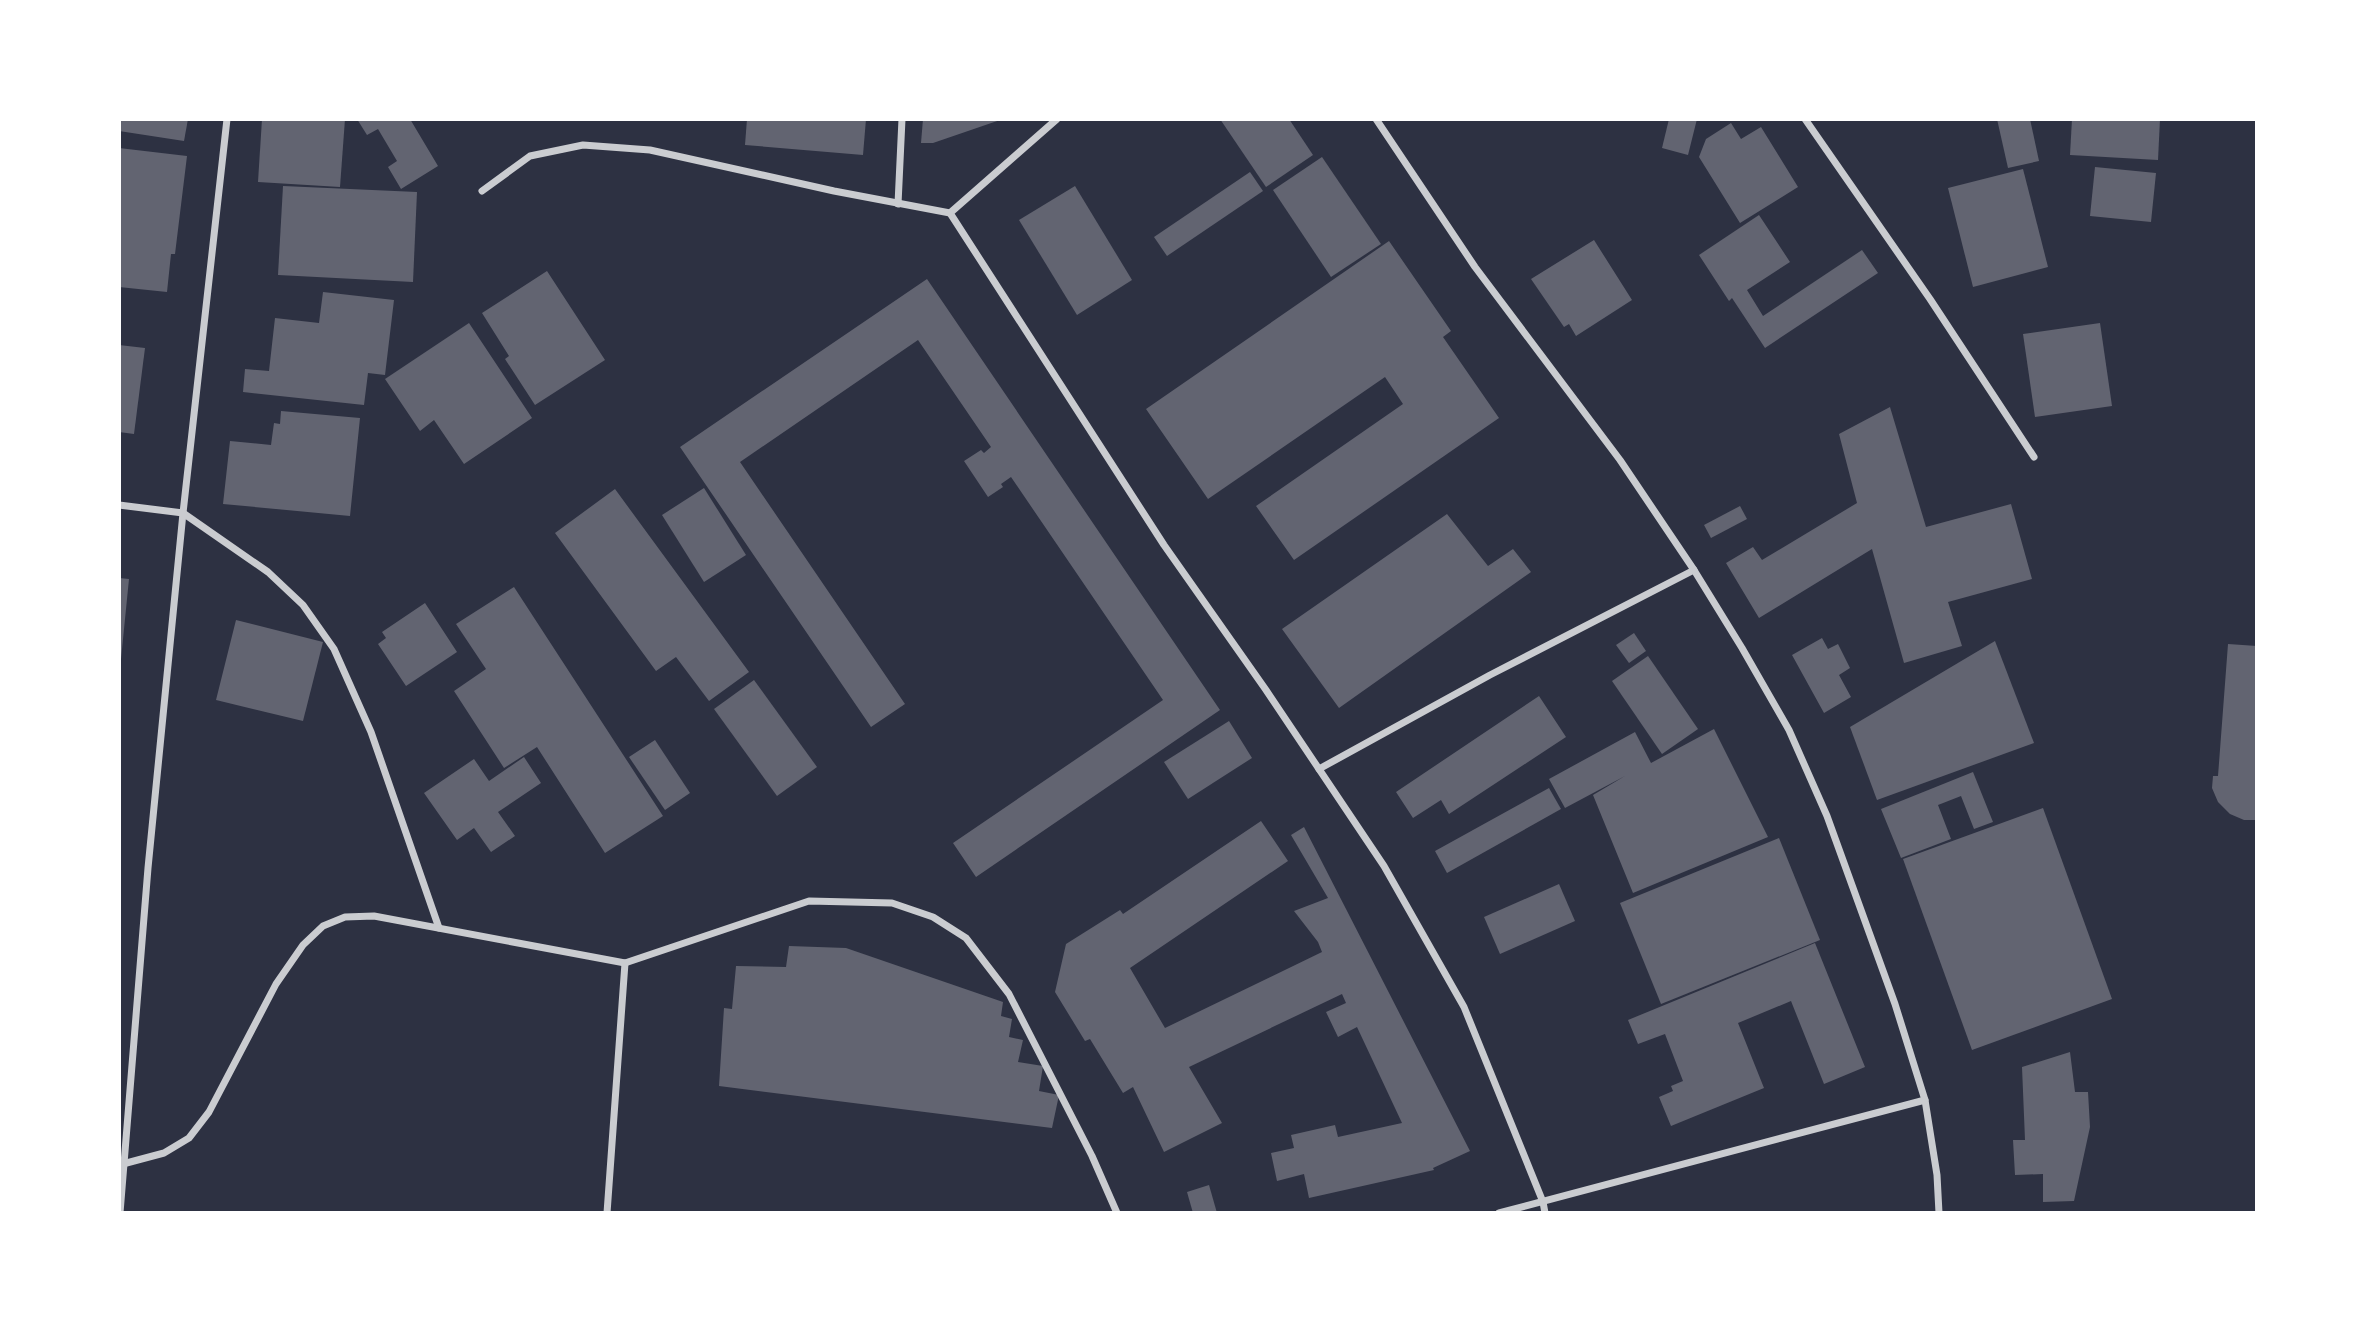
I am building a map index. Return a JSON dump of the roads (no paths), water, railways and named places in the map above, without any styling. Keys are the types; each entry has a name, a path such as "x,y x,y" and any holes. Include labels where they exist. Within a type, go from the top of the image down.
{"street":[{"path":"120,1213 121,1165 149,855 183,513 227,119"},
{"path":"898,204 902,119"},
{"path":"950,213 1057,119"},
{"path":"1376,119 1475,267 1620,460 1694,570 1789,730 1827,816 1895,1004 1925,1100 1937,1175 1939,1213"},
{"path":"1805,119 1930,299 2034,457"},
{"path":"482,191 530,156 583,145 650,150 950,213 1164,545 1384,866 1464,1007 1544,1202 1545,1213"},
{"path":"119,505 183,513 268,572 303,605 334,649 372,732 439,928"},
{"path":"1319,769 1490,675 1694,570"},
{"path":"121,1165 164,1153 188,1138 209,1112 276,984 303,945 323,926 345,917 374,916 625,963 809,901 892,903 933,916 966,937 1009,994 1092,1156 1117,1213"},
{"path":"607,1213 625,963"},
{"path":"1499,1213 1925,1100"}]}
